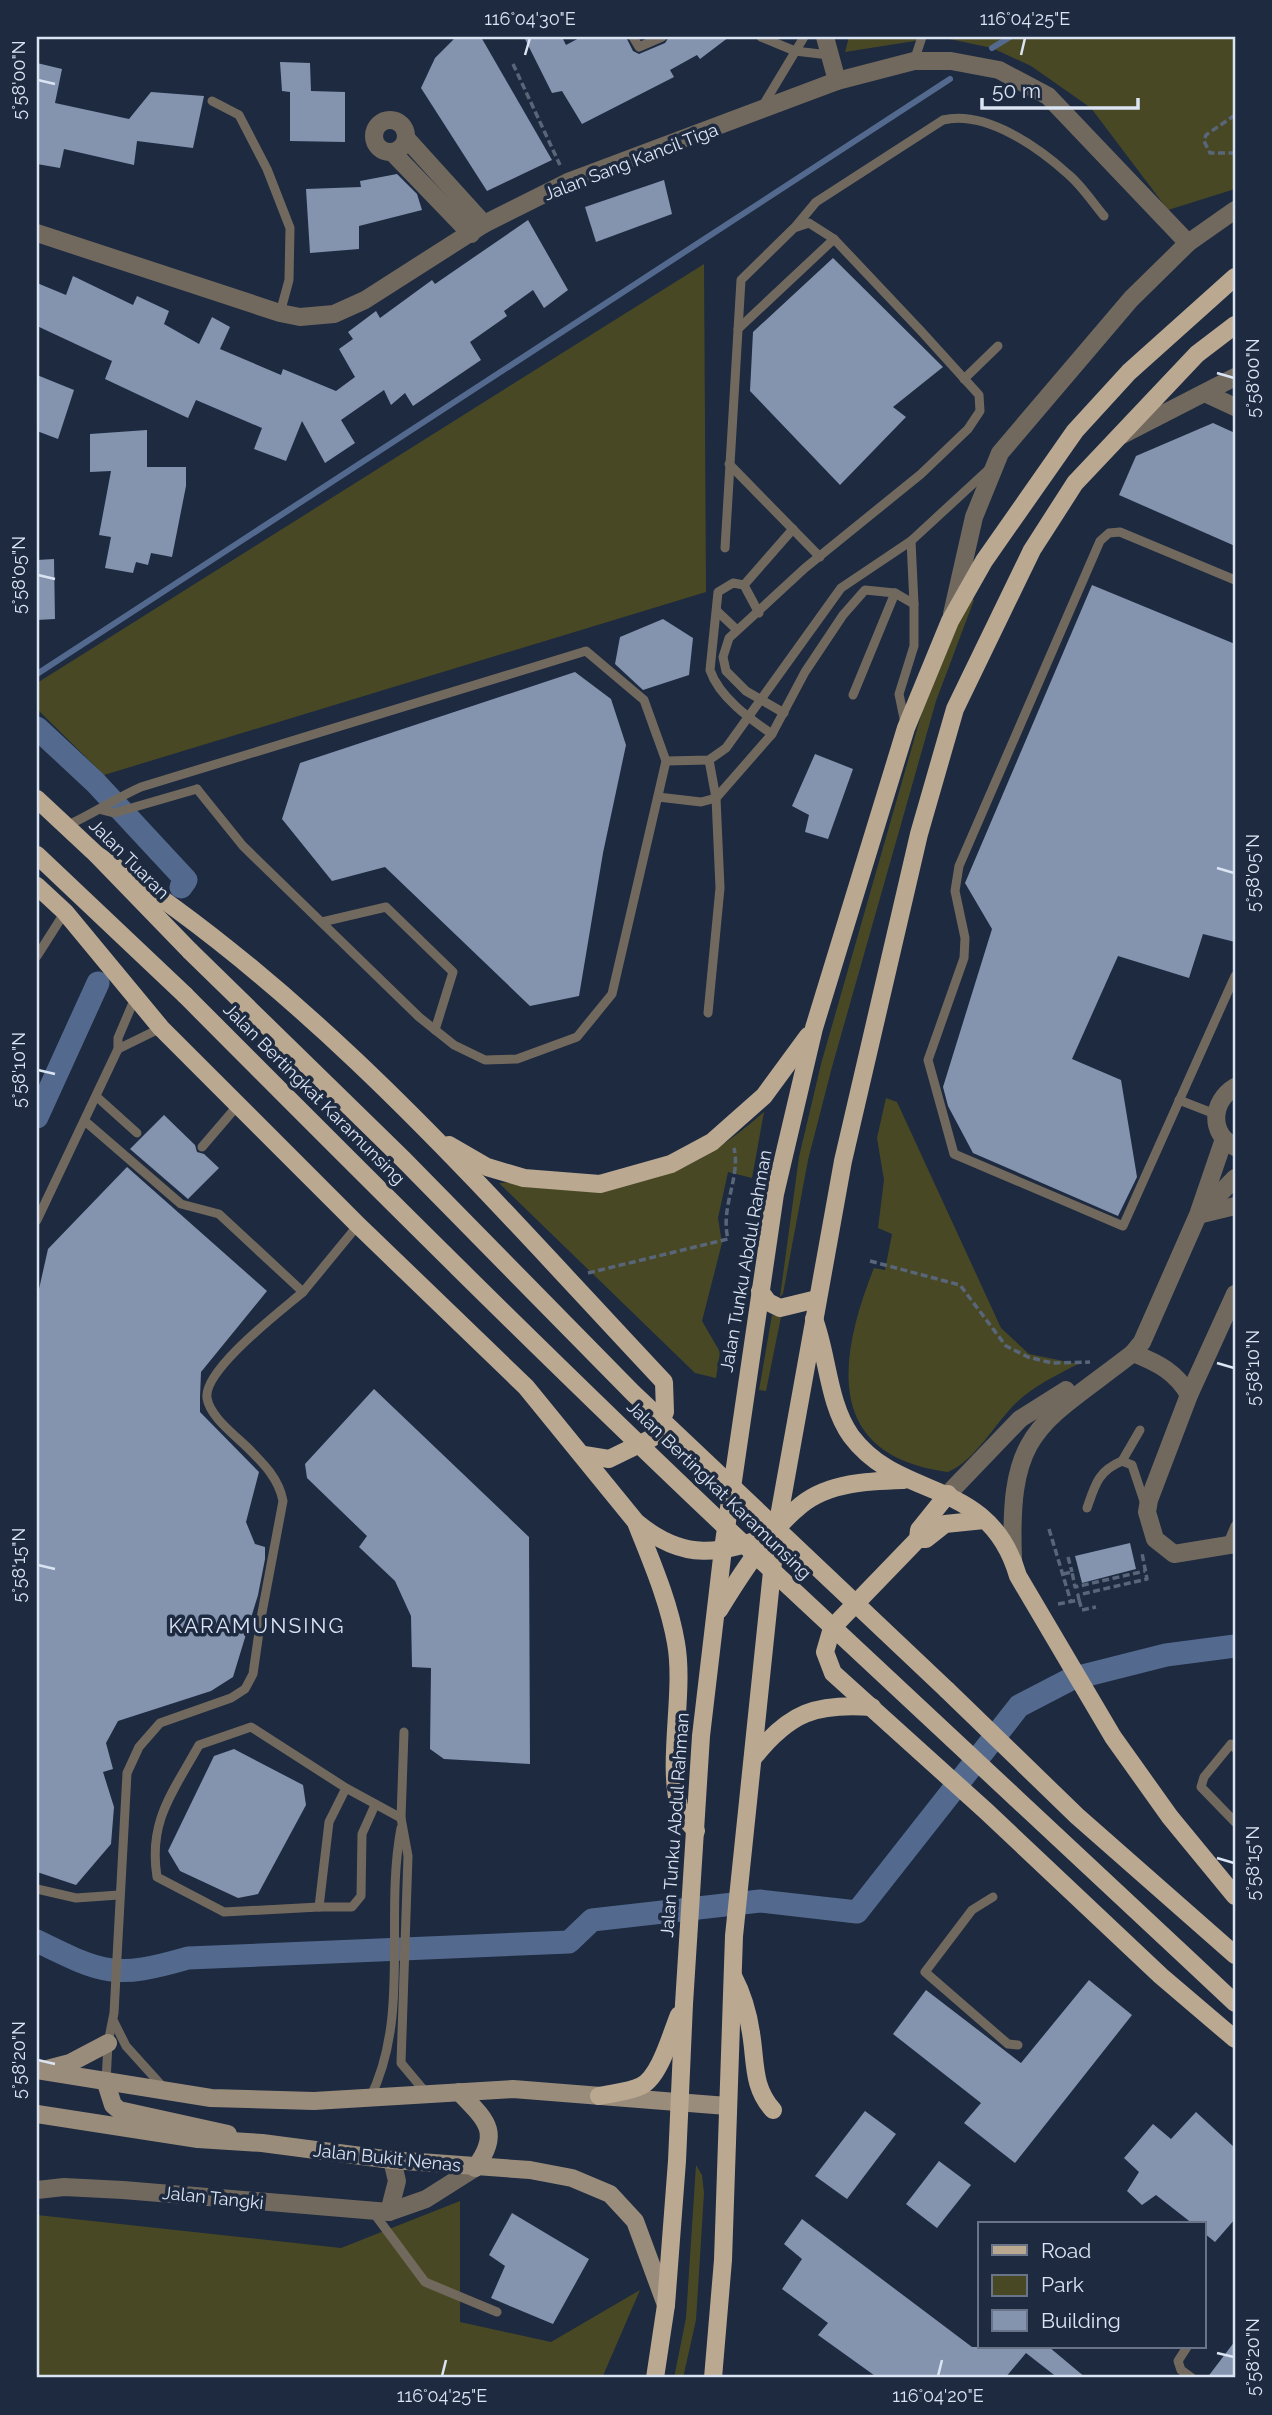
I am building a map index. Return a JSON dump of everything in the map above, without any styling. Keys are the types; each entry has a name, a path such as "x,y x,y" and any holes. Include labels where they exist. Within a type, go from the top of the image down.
{"main road":[{"name":"Jalan Tunku Abdul Rahman","path":"655,2378 666,2305 681,2102 684,2004 701,1736 723,1549 775,1194 814,1028 906,728 950,621 984,561 1075,430 1129,372 1235,277"},
{"path":"713,2378 723,2260 734,1936 776,1533 843,1161 910,873 955,709 1032,550 1075,483 1197,354 1235,325"},
{"name":"Jalan Tuaran","path":"37,799 97,855 190,951"},
{"path":"97,855 164,897 258,973 430,1134 664,1382 664,1412 652,1438 608,1459 584,1455"},
{"name":"Jalan Bertingkat Karamunsing","path":"37,856 185,995 317,1129 730,1531 1077,1859 1235,2003"},
{"path":"37,886 65,912 161,1028 358,1225 526,1387 636,1522 652,1536 682,1551 723,1549 776,1533"},
{"name":"Jalan Bertingkat Karamunsing","path":"190,951 403,1159 633,1393 732,1483 1077,1816 1235,1955"},
{"path":"430,1134 487,1167 524,1178 600,1184 671,1164 712,1142 764,1096 814,1028"},
{"path":"760,1291 768,1302 780,1308 815,1307"},
{"path":"815,1307 839,1415 851,1435 887,1470 948,1494 984,1520 999,1535 1013,1559 1018,1576 1047,1610 1113,1737 1178,1827 1235,1896"},
{"path":"716,1613 742,1572 802,1504 833,1489 863,1481 911,1480"},
{"path":"948,1494 919,1530 918,1539 832,1628 825,1652 833,1673 916,1746 1161,1976 1235,2039"},
{"path":"918,1539 926,1539 946,1524 984,1520"},
{"path":"636,1522 659,1581 676,1643 680,1811 696,1831"},
{"path":"754,1757 777,1730 814,1708 842,1705 872,1707"},
{"path":"732,1973 746,2004 755,2080 762,2098 773,2110"},
{"path":"598,2096 641,2086 651,2078 658,2069 684,2004"},
{"path":"38,2071 70,2063 108,2043"},
{"path":"38,2071 211,2098 370,2098 513,2089 727,2106"},
{"path":"106,2083 113,2105 119,2110 200,2126 262,2143"},
{"path":"459,2092 485,2121 491,2138 488,2150 475,2168"},
{"name":"Jalan Bukit Nenas","path":"37,2114 198,2139 262,2143 392,2160 530,2171 572,2178 610,2194 635,2221 666,2305"}],"street":[{"path":"825,37 837,81"},
{"name":"Jalan Sang Kancil Tiga","path":"37,233 280,313 300,317 334,314 365,300 478,229 568,182 837,81 914,61 951,61 999,70 1048,96 1188,243"},
{"path":"395,121 403,128 406,138 478,229 392,152 382,150 375,143 374,132 380,124 395,121"},
{"path":"392,152 401,148 406,138"},
{"path":"950,621 974,517 992,467 1111,321 1188,243 1235,210"},
{"path":"1122,435 1207,394 1235,377"},
{"path":"1207,394 1235,407"},
{"path":"1013,1559 1013,1502 1021,1460 1054,1411 1129,1356 1142,1342 1230,1143 1217,1126 1215,1114 1219,1102 1235,1087"},
{"path":"1198,1215 1235,1178"},
{"path":"1198,1215 1235,1206"},
{"path":"1231,1545 1182,1555 1166,1551 1155,1539 1147,1512 1189,1395 1235,1294"},
{"path":"948,1494 1028,1413 1129,1356 1157,1362 1180,1379 1189,1395"},
{"path":"381,2211 397,2181 392,2160"},
{"name":"Jalan Tangki","path":"37,2190 123,2190 381,2211 426,2199 475,2168"}],"lane":[{"path":"633,37 639,47 662,37"},
{"path":"761,37 795,51 829,55"},
{"path":"759,112 804,37"},
{"path":"914,61 922,37"},
{"path":"212,101 239,115 267,169 290,228 289,280 280,313"},
{"path":"725,548 741,280 823,198 943,120 959,116 975,118 1034,149 1070,176 1104,216"},
{"path":"784,713 746,691 726,671 723,657 729,638 820,557 921,474 968,429 980,411 979,395 834,239 809,223 794,228"},
{"path":"738,329 834,239"},
{"path":"964,379 998,346"},
{"path":"729,464 820,557"},
{"path":"666,761 709,760 726,748 750,719 841,588 911,541 992,467"},
{"path":"744,585 793,529"},
{"path":"1235,580 1120,532 1108,533 1100,541 959,866 955,891 965,938 964,958 928,1060 954,1154 1123,1226 1235,976"},
{"path":"906,728 899,694 914,646 911,541"},
{"path":"760,613 744,585 733,583 723,586 718,592 710,670 713,679 750,719 772,734"},
{"path":"658,797 701,802 716,798 772,734 805,672 843,615 865,590 895,593 914,604"},
{"path":"853,695 895,593"},
{"path":"717,611 736,629"},
{"path":"66,826 102,810 108,802 141,787 201,767 586,651 643,700 666,761 612,994 577,1037 517,1059 485,1060 453,1045 243,846 197,789 201,767"},
{"path":"708,1013 720,888 716,798 709,760"},
{"path":"102,810 114,813 197,789"},
{"path":"322,922 386,907 396,916 453,972 435,1030"},
{"path":"37,956 65,912"},
{"path":"37,1220 86,1122 118,1049 118,1038 135,998"},
{"path":"118,1049 161,1028"},
{"path":"97,1097 138,1133"},
{"path":"1179,1100 1215,1114"},
{"path":"202,1147 238,1105"},
{"path":"86,1122 181,1204 219,1214 303,1292"},
{"path":"106,2083 108,2043 114,2017 117,1921 127,1773 139,1748 160,1723 232,1698 245,1689 253,1674 283,1501 280,1485 214,1413 207,1397 210,1380 242,1345 303,1292 358,1225"},
{"path":"1087,1508 1096,1482 1104,1469 1122,1461 1140,1430"},
{"path":"1122,1461 1132,1465 1142,1487 1147,1512"},
{"path":"1231,1545 1235,1526"},
{"path":"375,1805 362,1834 360,1896 352,1907 224,1912 157,1877 154,1859 156,1824 199,1745 251,1727 401,1821 408,1856 401,2063 427,2094"},
{"path":"370,2098 382,2075 391,2038 394,1985 392,1902 401,1821 404,1732"},
{"path":"1234,1744 1204,1777 1201,1787 1235,1822"},
{"path":"319,1907 329,1822 346,1788"},
{"path":"37,1889 76,1898 119,1895"},
{"path":"993,1897 972,1910 925,1972 1008,2044 1018,2045"},
{"path":"114,2017 126,2046 166,2091"},
{"path":"381,2211 425,2282 497,2312"},
{"path":"1185,2348 1178,2361 1181,2370 1192,2378"}],"path":[{"path":"513,64 568,182"},
{"path":"1235,115 1206,135 1204,141 1210,153 1215,155 1235,153"},
{"path":"586,1273 728,1239 723,1221 736,1151 724,1131"},
{"path":"870,1261 960,1285 1006,1346 1028,1357 1052,1363 1090,1362"},
{"path":"1049,1529 1071,1602"},
{"path":"1047,1610 1078,1598 1147,1579 1142,1553"},
{"path":"1068,1558 1082,1610 1096,1607"},
{"path":"1076,1587 1145,1571"},
{"path":"1063,1574 1072,1572"}],"green space":[{"path":"849,37 940,37 845,52"},
{"path":"940,37 1235,37 1235,189 1168,210 1091,108 1031,66 992,48"},
{"path":"704,264 706,592 104,775 37,709 37,683"},
{"path":"968,597 974,600 936,701 832,1067 808,1160 783,1294 780,1297 799,1157 821,1064 926,698"},
{"path":"886,1098 897,1102 1001,1328 1029,1354 1078,1364 1024,1396 968,1459 948,1472 907,1462 879,1446 860,1424 851,1398 849,1368 853,1336 874,1268 885,1270 892,1234 878,1228 884,1180 877,1138"},
{"path":"764,1112 752,1178 728,1172 718,1218 722,1243 702,1321 720,1352 716,1378 695,1373 499,1183 563,1189 623,1185 648,1179 695,1162 740,1132"},
{"path":"772,1315 781,1317 766,1391 759,1390"},
{"path":"696,2165 702,2175 704,2193 696,2320 683,2378 674,2378 686,2318"},
{"path":"460,2201 460,2322 551,2342 640,2290 602,2378 37,2378 37,2215 341,2248"}],"building":[{"path":"456,37 481,37 552,160 487,191 421,88 435,58"},
{"path":"524,37 562,37 566,45 581,37 626,37 633,51 639,54 665,43 669,37 729,37 700,59 697,55 670,70 674,77 582,124 562,91 552,93"},
{"path":"280,62 310,63 311,91 345,92 345,142 290,141 290,92 282,91"},
{"path":"37,63 62,69 55,103 129,119 151,92 204,96 193,148 137,141 134,165 64,149 60,168 37,164"},
{"path":"397,174 417,194 422,210 359,226 359,249 310,253 306,189 361,187 360,181"},
{"path":"664,180 672,214 596,242 585,207"},
{"path":"528,220 568,290 544,308 533,290 504,311 507,316 470,342 481,360 413,406 405,393 391,405 384,390 341,420 355,443 325,463 302,421 286,461 254,449 262,428 196,400 188,418 105,379 112,361 37,326 37,283 66,295 73,276 133,305 137,296 169,311 164,324 199,344 212,317 230,327 220,349 281,375 283,369 336,391 355,377 339,349 353,339 348,332 376,311 380,318 432,280 435,284"},
{"path":"833,258 943,367 893,407 906,417 840,485 750,391 753,332"},
{"path":"37,375 74,390 58,439 37,431"},
{"path":"1213,423 1235,433 1235,546 1119,495 1136,456"},
{"path":"147,430 147,467 186,467 186,486 172,557 151,553 148,565 136,562 133,573 105,568 111,537 99,535 111,471 90,472 90,434"},
{"path":"54,559 55,619 37,620 37,560"},
{"path":"1092,585 1235,644 1235,942 1203,934 1189,978 1118,956 1072,1059 1121,1080 1137,1177 1118,1216 973,1153 948,1106 943,1087 992,929 965,883"},
{"path":"663,619 693,638 689,675 643,690 615,664 620,637"},
{"path":"575,672 611,699 626,745 603,853 579,996 530,1006 385,867 332,881 282,819 300,763"},
{"path":"815,754 853,769 828,839 805,832 809,815 792,806"},
{"path":"164,1115 195,1145 197,1152 204,1154 219,1168 188,1199 130,1149"},
{"path":"127,1167 267,1291 201,1372 200,1397 200,1412 259,1472 246,1522 255,1544 265,1547 265,1559 258,1595 233,1677 211,1691 118,1721 106,1743 113,1769 103,1772 114,1807 111,1844 76,1885 37,1872 37,1298 48,1249"},
{"path":"374,1389 529,1537 530,1764 444,1759 430,1749 431,1668 412,1667 411,1616 395,1581 359,1547 367,1536 307,1478 305,1464"},
{"path":"1130,1543 1136,1569 1082,1583 1075,1556"},
{"path":"234,1749 303,1785 306,1805 258,1894 238,1898 180,1871 168,1851 214,1756"},
{"path":"1089,1980 1132,2015 1015,2163 964,2123 981,2103 893,2034 926,1990 1021,2063"},
{"path":"865,2111 896,2134 847,2199 815,2176"},
{"path":"1196,2112 1235,2148 1235,2219 1215,2242 1206,2235 1206,2222 1190,2222 1156,2195 1142,2205 1127,2191 1139,2172 1124,2158 1153,2124 1171,2139"},
{"path":"939,2161 971,2185 937,2228 906,2204"},
{"path":"512,2213 589,2259 553,2324 491,2298 505,2266 489,2255"},
{"path":"802,2219 972,2347 1050,2348 1086,2378 1058,2378 1026,2353 1005,2378 878,2378 818,2335 828,2323 782,2289 802,2259 784,2244"},
{"path":"1235,2341 1235,2378 1207,2378"}],"waterway":[{"path":"992,48 1010,37"},
{"path":"37,674 950,79"},
{"path":"37,728 95,782 186,880 181,887"},
{"path":"37,1117 98,983"},
{"path":"37,1941 79,1961 110,1970 126,1971 188,1958 569,1942 592,1920 760,1901 857,1912 1019,1706 1071,1679 1166,1655 1235,1646"}],"district":[{"name":"KARAMUNSING","path":"257,1626"}]}
